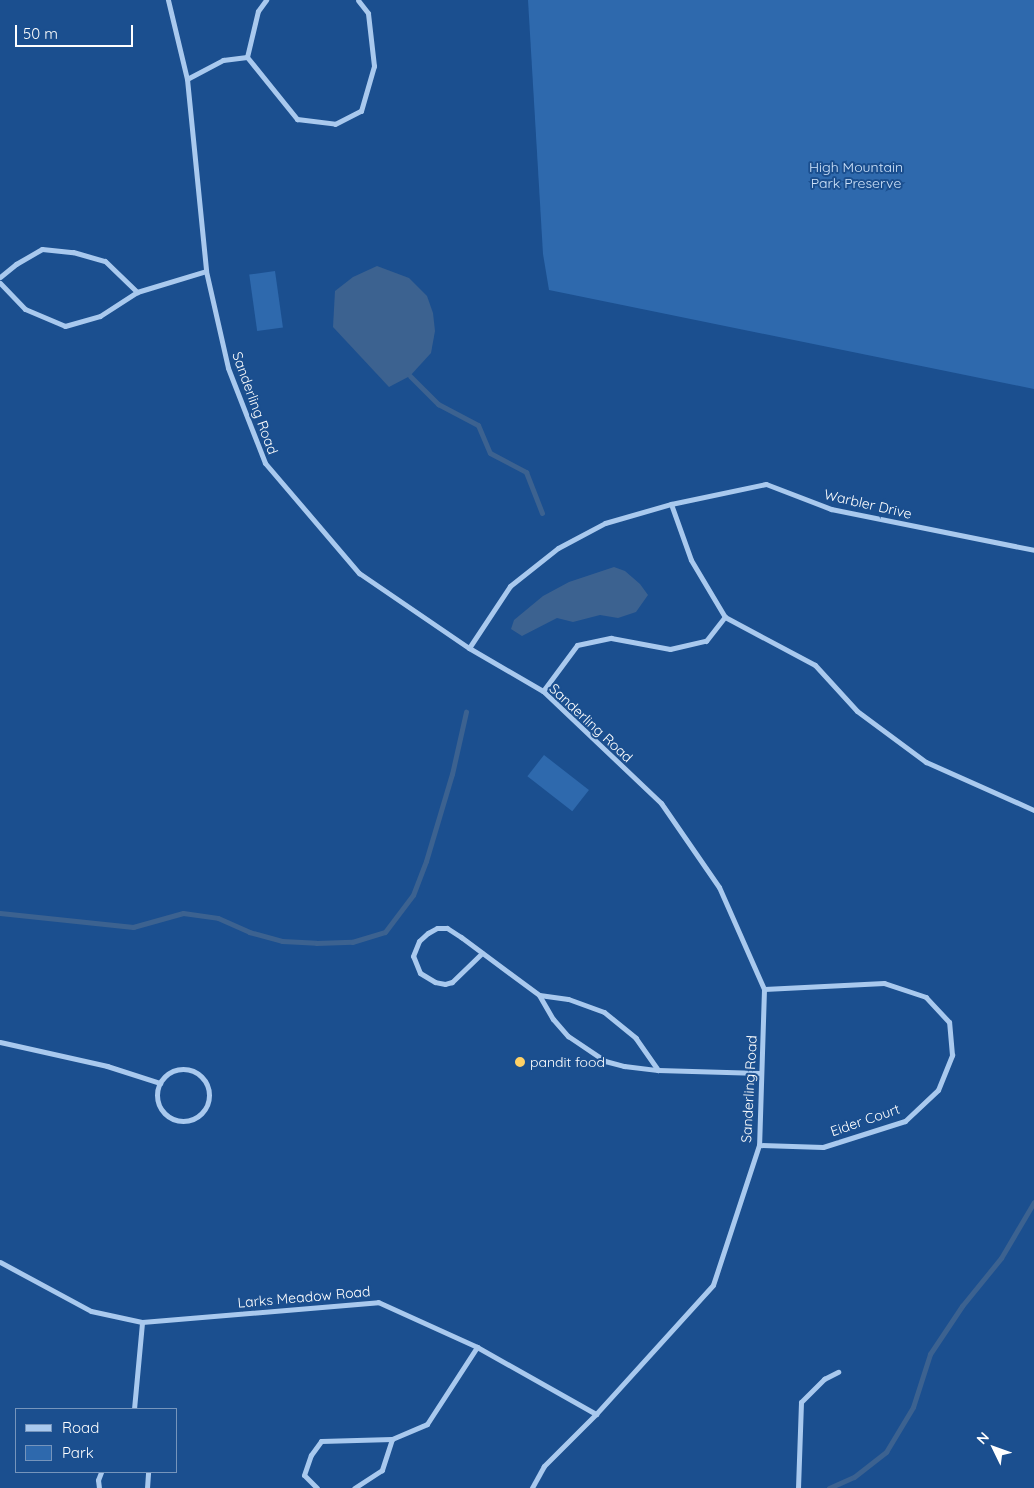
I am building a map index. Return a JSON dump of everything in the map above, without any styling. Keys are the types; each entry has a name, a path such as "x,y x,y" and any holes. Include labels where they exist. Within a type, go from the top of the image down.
{"street":[{"name":"Sanderling Road","path":"168,0 187,79 206,271 228,368 265,463 359,573 469,648 543,691 661,804 719,887 764,989 759,1145 714,1285 596,1414 544,1466 532,1488"},
{"path":"247,57 258,11 266,0"},
{"path":"247,57 297,119 335,124 361,111 374,66 368,13 358,0"},
{"path":"187,79 223,60 247,57"},
{"path":"0,277 16,264 42,249 73,252 105,262 137,292"},
{"path":"0,283 24,310 65,326 100,316 137,292 206,271"},
{"name":"Warbler Drive","path":"469,648 510,586 558,548 605,523 671,504 766,484 831,509 1034,550"},
{"path":"671,504 691,560 724,617 815,665 857,711 926,762 1034,810"},
{"path":"543,691 577,645 611,638 670,649 706,640 724,617"},
{"path":"482,953 452,982 445,984 435,982 420,972 413,956 419,941 436,928 447,928 482,953 539,995 553,1019 584,1048 605,1061 624,1066 658,1070 760,1073"},
{"name":"Eider Court","path":"759,1145 823,1146 905,1121 938,1090 952,1055 949,1022 926,997 884,982 764,989"},
{"path":"539,995 568,999 604,1012 636,1038 658,1070"},
{"path":"0,1042 107,1066 160,1083"},
{"path":"181,1069 198,1073 208,1088 207,1105 196,1117 180,1120 172,1118 160,1107 158,1100 160,1083 172,1071 181,1069"},
{"name":"Larks Meadow Road","path":"0,1262 91,1311 142,1322 378,1302 477,1347 596,1414"},
{"path":"134,1408 142,1322"},
{"path":"317,1488 304,1475 311,1455 321,1441 392,1439 427,1424 477,1347"},
{"path":"798,1488 801,1402 824,1379 838,1372"},
{"path":"354,1488 382,1470 392,1439"},
{"path":"99,1488 98,1480 101,1473"},
{"path":"147,1488 148,1473"}],"green space":[{"name":"High Mountain Park Preserve","path":"528,0 1034,0 1034,389 549,290 543,254"},
{"path":"275,271 283,327 257,331 249,275"},
{"path":"544,755 589,790 572,811 527,776"}],"shaded area":[{"path":"377,266 409,278 427,296 433,313 435,331 431,353 410,376 389,387 333,327 335,291 353,277"},
{"path":"614,567 625,571 640,584 648,595 636,612 618,618 600,615 573,622 557,618 522,636 511,629 514,620 543,596 569,582"}],"waterway":[{"path":"410,376 438,404 478,425 490,453 526,472 542,513"},
{"path":"0,913 133,927 183,913 218,918 249,932 282,941 316,943 352,942 385,932 413,895 426,861 452,774 466,712"},
{"path":"829,1488 854,1477 886,1452 913,1407 930,1354 962,1306 1001,1258 1034,1202"}],"place":[{"name":"pandit food","path":"520,1062"}]}
